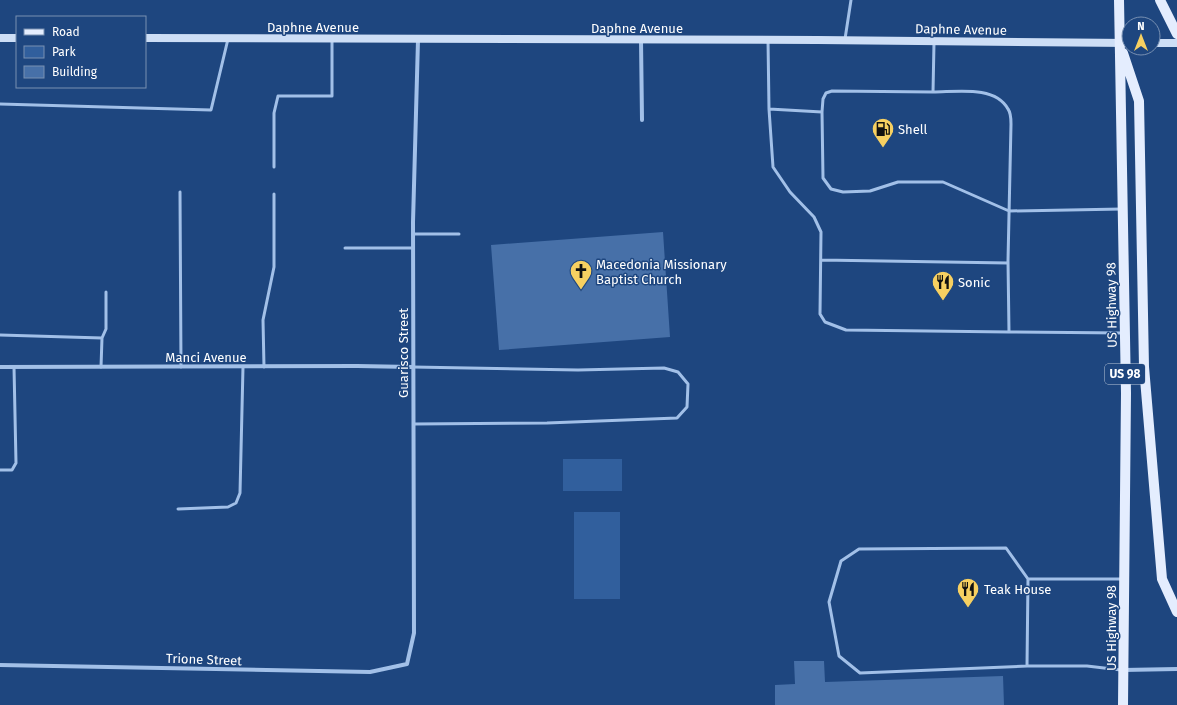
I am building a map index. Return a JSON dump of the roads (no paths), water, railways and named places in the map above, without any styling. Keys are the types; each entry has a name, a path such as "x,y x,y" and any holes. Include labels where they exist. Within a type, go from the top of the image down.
{"main road":[{"name":"US Highway 98","path":"1119,0 1121,17"},
{"path":"1160,0 1177,34"},
{"name":"US Highway 98","path":"1123,705 1124,333 1122,209 1124,56"},
{"name":"US 98","path":"1127,56 1139,101 1144,367 1162,578 1177,612"}],"street":[{"path":"0,38 16,38"},
{"name":"Daphne Avenue","path":"146,38 418,40 845,40 1121,43"},
{"name":"Guarisco Street","path":"407,664 414,633 414,424 412,367 413,234 418,40"},
{"path":"641,40 642,120"},
{"path":"1161,43 1177,43"},
{"name":"Manci Avenue","path":"0,367 412,367"},
{"name":"Trione Street","path":"0,665 370,672 407,664"},
{"path":"1123,670 1177,669"}],"lane":[{"path":"845,40 851,0"},
{"path":"0,104 211,110 228,39"},
{"path":"274,168 274,113 278,96 332,96 332,39"},
{"path":"768,40 773,168 790,192 814,217 821,232 820,314 825,322 832,326 846,330 1124,333"},
{"path":"933,92 934,41"},
{"path":"1009,332 1008,263 1009,211 1012,124 1009,110 1002,100 992,94 981,92 832,91 826,93 823,98 822,112 823,178 831,188 843,192 870,191 898,182 943,182 1009,211 1122,209"},
{"path":"770,109 822,112"},
{"path":"180,192 181,367"},
{"path":"264,367 263,320 274,267 274,194"},
{"path":"413,234 459,234"},
{"path":"345,248 413,248"},
{"path":"821,260 1008,263"},
{"path":"101,367 102,338 106,328 106,292"},
{"path":"0,335 102,338"},
{"path":"0,470 12,470 16,463 14,367"},
{"path":"178,509 228,507 236,503 240,493 244,367"},
{"path":"412,367 578,370 664,368 678,372 688,384 686,407 676,418 547,423 414,424"},
{"path":"1027,666 1028,578 1006,548 859,550 841,561 830,602 840,656 860,673 1027,666 1087,666 1123,670"},
{"path":"1028,578 1124,578"}],"place":[{"name":"Shell","path":"883,148"},
{"name":"Macedonia Missionary Baptist Church","path":"581,290"},
{"name":"Sonic","path":"943,302"},
{"name":"Teak House","path":"968,608"}]}
